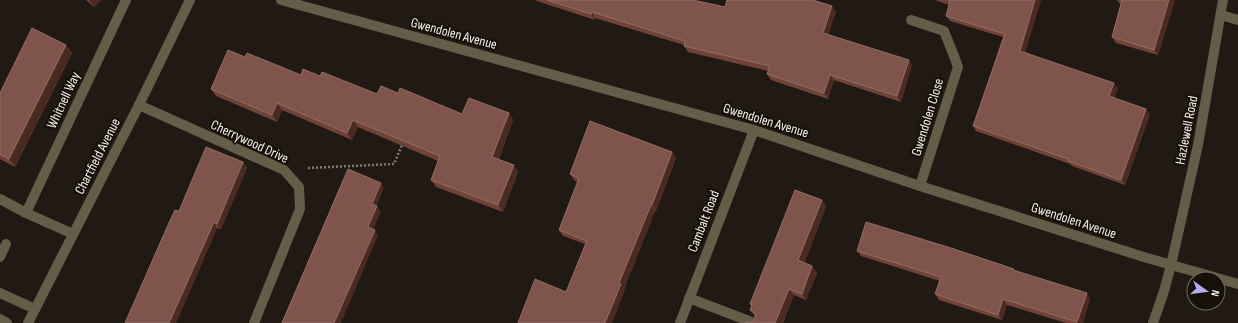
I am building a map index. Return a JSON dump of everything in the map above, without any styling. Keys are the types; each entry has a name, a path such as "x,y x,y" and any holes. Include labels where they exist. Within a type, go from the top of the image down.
{"street":[{"name":"Whitnell Way","path":"26,213 126,0"},
{"name":"Chartfield Avenue","path":"28,323 139,105 190,0"},
{"name":"Gwendolen Avenue","path":"281,0 754,130 920,186 1171,265 1238,284"},
{"name":"Hazlewell Road","path":"1153,323 1171,265 1198,145 1223,0"},
{"path":"1221,15 1238,20"},
{"name":"Gwendolen Close","path":"911,20 944,31 958,67 920,186"},
{"name":"Cherrywood Drive","path":"139,105 284,170 299,187 300,209 254,323"},
{"name":"Cambalt Road","path":"680,323 754,130"},
{"path":"0,199 26,213 73,234"},
{"path":"0,257 6,244"},
{"path":"0,293 35,309"},
{"path":"689,298 754,323"},
{"path":"0,320 7,323"}],"path":[{"path":"284,170 394,164 402,145"}],"building":[{"path":"547,0 693,0 725,7 727,0 813,0 832,6 823,33 909,60 897,96 830,75 824,93 767,74 770,66 684,46 685,41 592,12 591,14"},
{"path":"948,0 1035,0 1020,51 1114,83 1109,96 1146,109 1121,180 1068,161 1068,159 973,126 1005,34 946,16 950,1"},
{"path":"1122,0 1169,0 1154,50 1112,37"},
{"path":"32,28 66,45 9,159 0,154 0,93"},
{"path":"228,50 245,57 247,53 301,75 303,69 320,76 322,72 377,94 381,86 398,93 400,88 462,114 469,98 509,113 492,157 514,165 498,205 431,180 440,156 353,120 347,133 277,103 272,115 211,89"},
{"path":"590,121 672,152 652,205 619,283 621,284 605,323 518,323 535,279 566,292 587,241 559,230 579,178 570,174"},
{"path":"206,147 243,162 217,224 214,222 169,323 125,323 175,210 179,211"},
{"path":"348,169 381,183 372,204 377,206 368,227 375,230 334,323 282,323"},
{"path":"795,190 822,200 798,260 812,266 802,294 789,289 775,323 751,323 755,319 755,313 750,310 752,304 750,304"},
{"path":"866,222 951,248 1014,269 1013,270 1087,293 1077,322 1003,299 998,315 935,294 941,277 857,251"}]}
